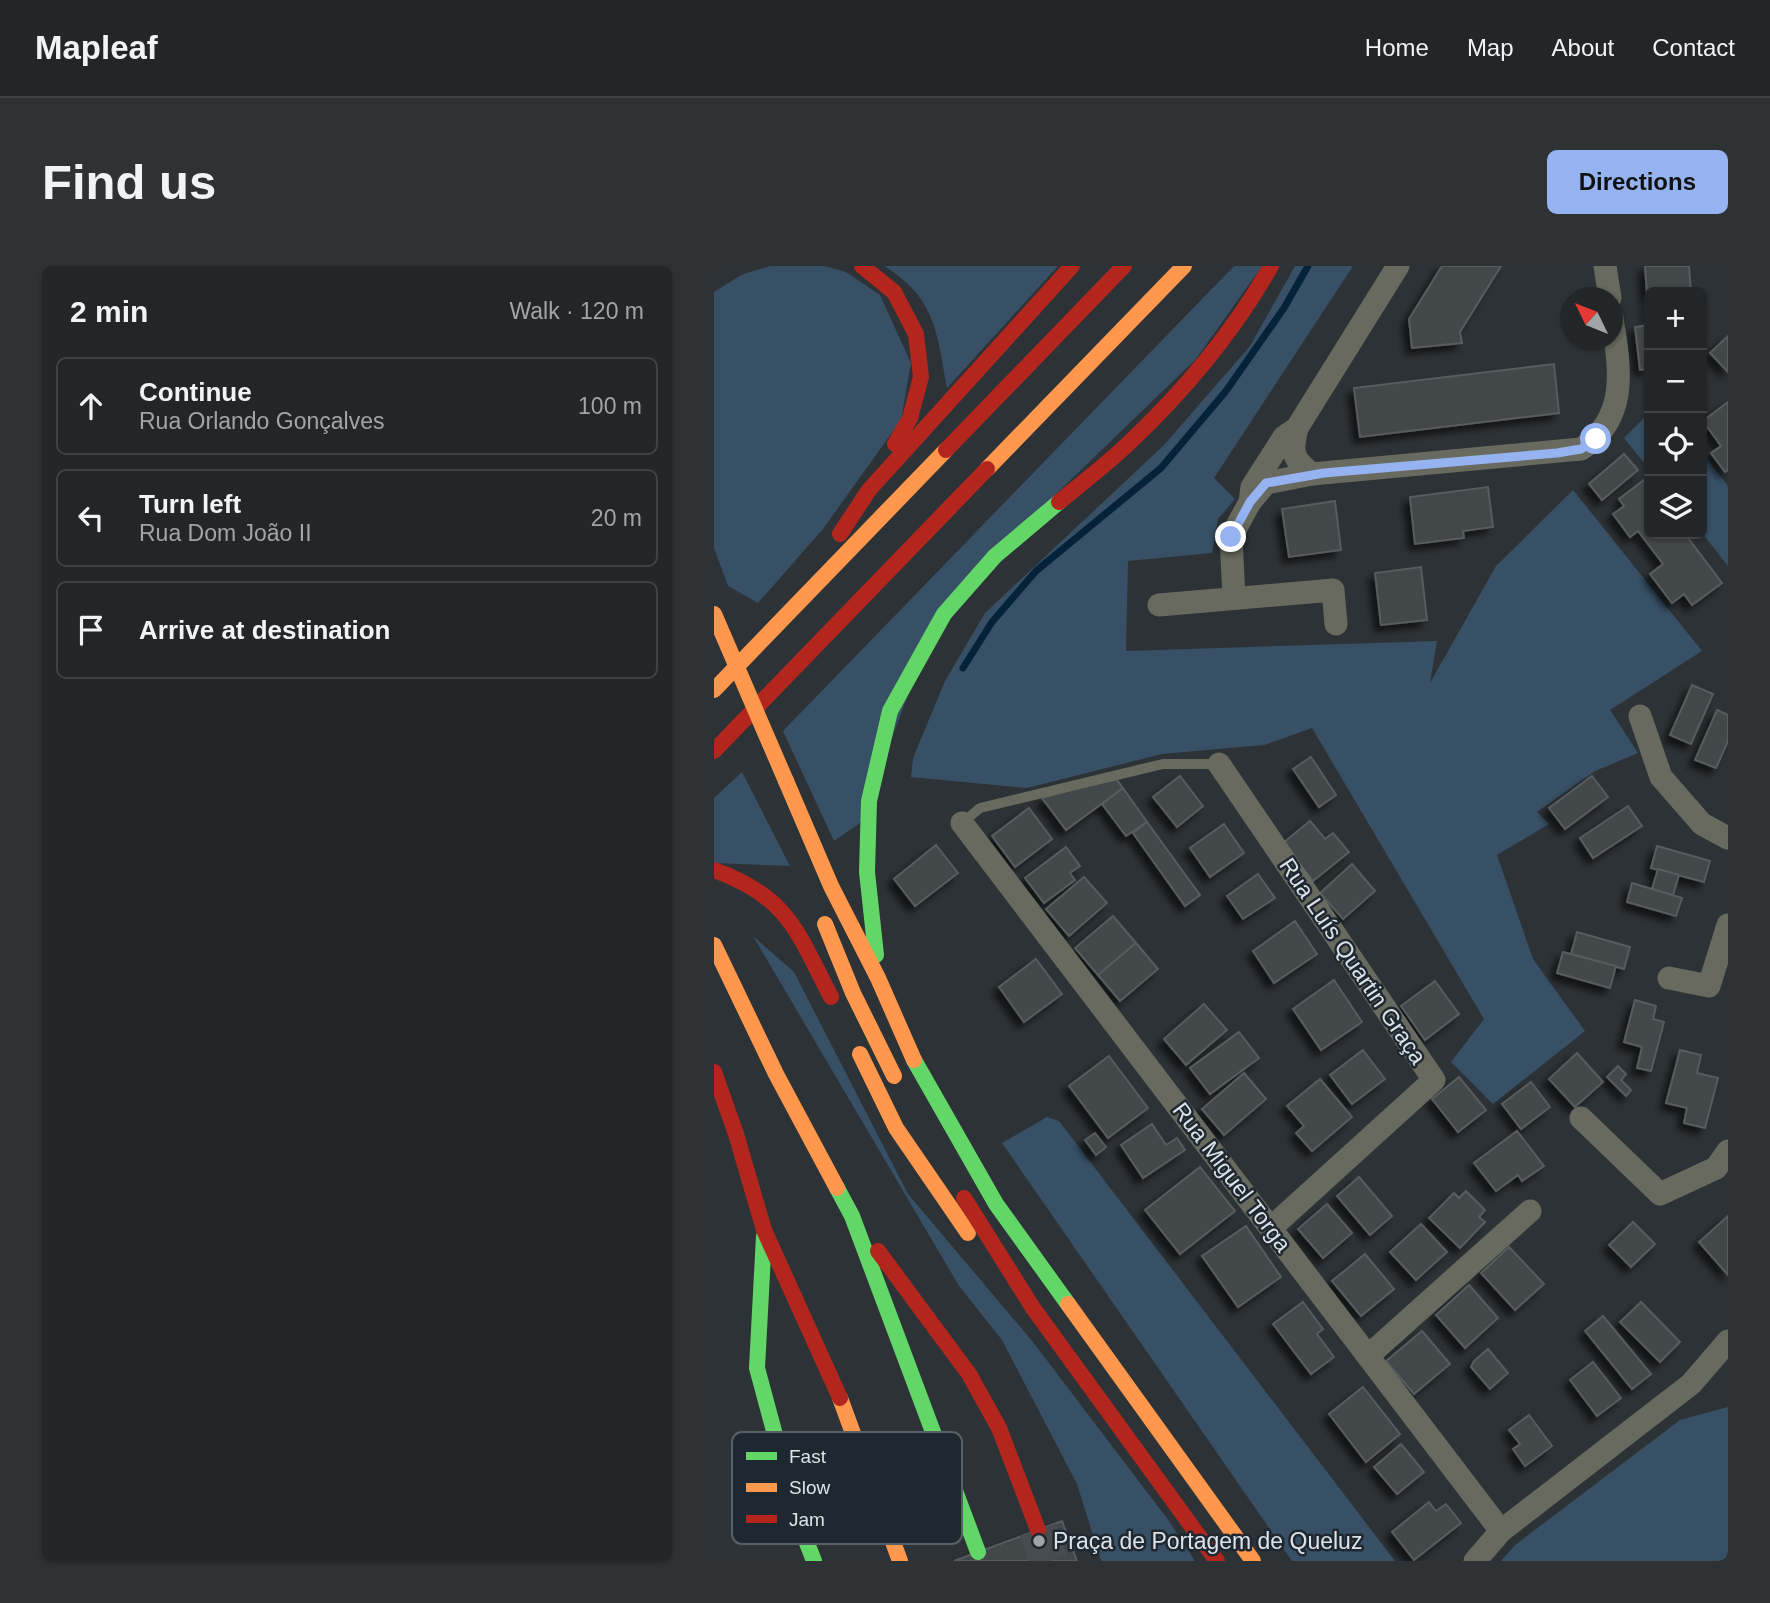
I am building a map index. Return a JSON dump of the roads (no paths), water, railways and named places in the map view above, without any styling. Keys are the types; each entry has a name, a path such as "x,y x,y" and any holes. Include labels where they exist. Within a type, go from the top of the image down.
{"highway":[{"path":"784,617 869,490 910,418 921,377 916,334 894,292 862,266"},
{"path":"869,490 1072,266"},
{"path":"714,690 1124,266"},
{"path":"714,751 1184,266"},
{"path":"878,978 867,872 869,802 890,711 944,614 995,556 1129,443 1195,373 1252,299 1271,266"},
{"path":"714,614 831,886 878,978 921,1075 996,1204 1253,1561"},
{"path":"714,663 746,737"},
{"path":"714,870 741,880 777,905 800,938 837,1009"},
{"path":"817,907 853,993 900,1088"},
{"path":"714,945 776,1074 852,1216 933,1432"},
{"path":"856,1045 896,1128 965,1228 1033,1308"},
{"path":"714,1072 736,1134 764,1230 854,1432"},
{"path":"956,1184 1033,1308 1217,1561"},
{"path":"852,1216 969,1374 999,1428 1038,1530"},
{"path":"764,1230 757,1368 774,1432"},
{"path":"962,1509 978,1552"},
{"path":"807,1544 814,1561"},
{"path":"894,1544 900,1561"}],"street":[{"path":"1312,474 1298,463 1292,450 1297,428 1398,266"},
{"path":"1605,266 1608,287"},
{"path":"1234,598 1231,537 1250,502 1266,483 1312,474 1581,449 1596,439 1607,426 1619,390 1615,350"},
{"path":"1250,502 1252,487 1284,437 1297,428"},
{"path":"1159,605 1333,590 1336,624"},
{"path":"1640,716 1661,777 1702,824 1728,838"},
{"name":"Rua Luís Quartin Graça","path":"1219,764 1434,1080 1271,1228"},
{"name":"Rua Miguel Torga","path":"962,823 1501,1531"},
{"path":"1670,978 1709,986 1728,925"},
{"path":"1581,1118 1660,1194 1716,1168 1728,1151"},
{"path":"1368,1356 1530,1211"},
{"path":"1475,1561 1501,1531 1691,1384 1728,1341"}],"lane":[{"path":"962,823 980,808 1163,764 1219,764"}],"waterway":[{"path":"963,668 992,622 1036,571 1161,468 1226,391 1284,308 1308,266"}],"tunnel":[{"path":"1038,1530 1049,1561"}],"place":[{"name":"Praça de Portagem de Queluz","path":"1039,1541"}]}
